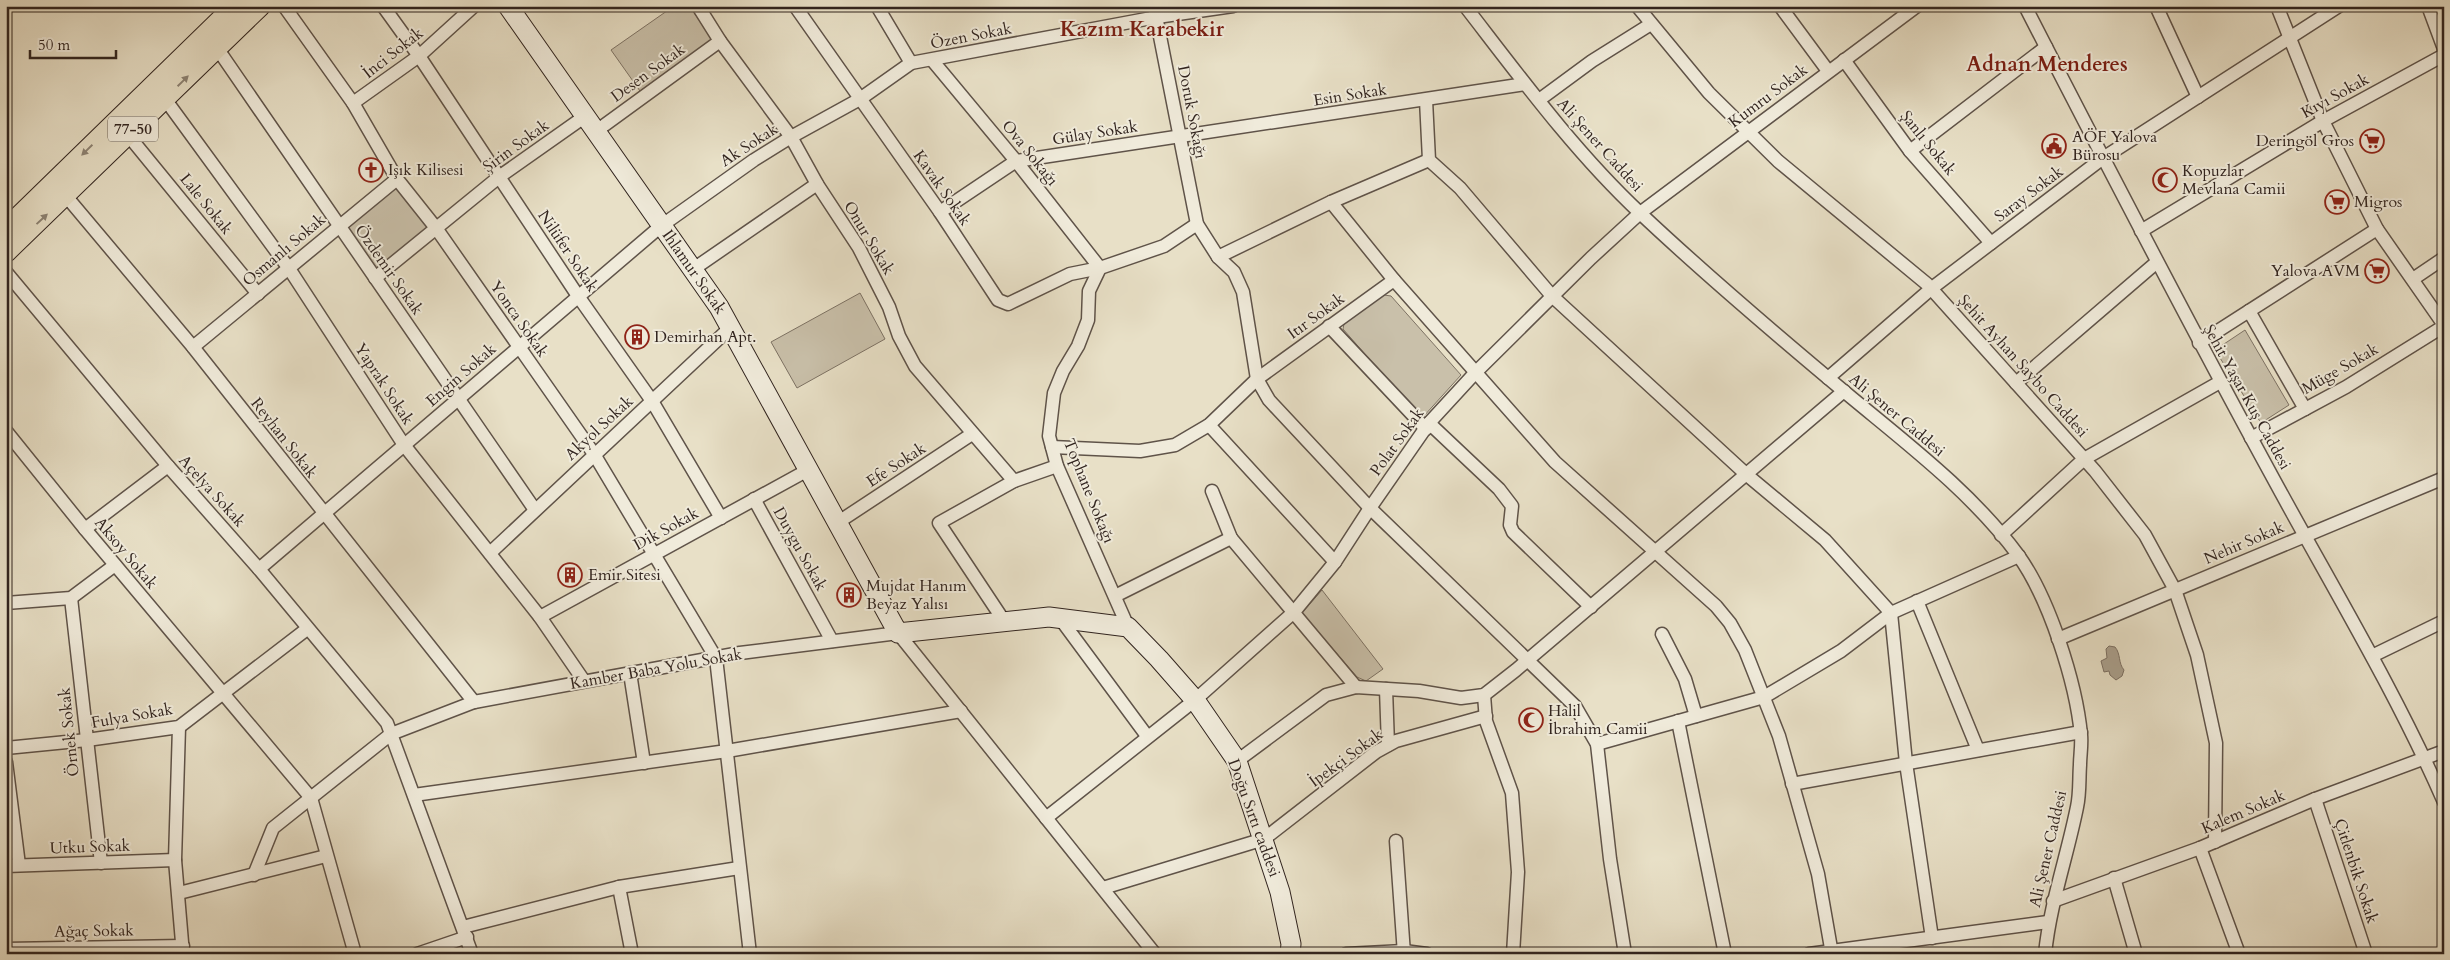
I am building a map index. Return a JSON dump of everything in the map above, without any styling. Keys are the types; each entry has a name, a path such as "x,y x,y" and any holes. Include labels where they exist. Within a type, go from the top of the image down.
{"main road":[{"name":"77-50","path":"6,229 235,6"},
{"name":"77-50","path":"6,252 66,196 260,6"}],"street":[{"name":"Yonca Sokak","path":"284,6 353,103 397,179 436,228 594,454 716,658"},
{"name":"Nilüfer Sokak","path":"383,6 419,56 578,296 652,401 721,518"},
{"name":"İnci Sokak","path":"353,103 419,56 474,6"},
{"name":"Ihlamur Sokak","path":"508,6 719,307 898,633"},
{"name":"Onur Sokak","path":"698,6 720,40 791,137 816,184 859,248 889,307 899,336 915,366 1014,481"},
{"name":"Kavak Sokak","path":"795,6 940,212 998,300 1008,304 1070,274 1100,268"},
{"path":"877,6 911,63"},
{"name":"Özen Sokak","path":"860,99 911,63 1155,12 1233,6"},
{"name":"Ali Şener Caddesi","path":"1466,6 1525,84 1598,172 1640,213 1828,378 1928,461 1984,515 2019,556 2041,595 2058,639 2071,683 2080,732 2078,805 2048,922 2045,954"},
{"name":"Şehit Ayhan Saybo Caddesi","path":"1637,6 1709,93 1778,160 1932,288 2084,458 2145,534 2175,590 2197,655 2216,743 2215,842"},
{"path":"1780,6 1828,71"},
{"name":"Şehit Yaşar Kuş Caddesi","path":"2025,6 2199,343 2372,656 2426,759 2444,802"},
{"path":"2156,6 2198,97"},
{"path":"2277,6 2323,121 2377,229 2444,326"},
{"name":"Saray Sokak","path":"1828,378 1932,288 2103,158 2339,6"},
{"path":"2428,6 2444,49"},
{"name":"Kumru Sokak","path":"1640,213 1915,7"},
{"name":"Doruk Sokağı","path":"1155,12 1197,224"},
{"path":"1539,100 1592,61 1651,24"},
{"name":"Desen Sokak","path":"595,132 720,40"},
{"path":"1910,151 2046,47"},
{"name":"Özdemir Sokak","path":"217,48 535,510"},
{"name":"Kıyı Sokak","path":"2141,231 2323,121 2444,54"},
{"name":"Ova Sokağı","path":"932,60 1016,161 1100,268"},
{"name":"Şanlı Sokak","path":"1844,60 1910,151 1991,243"},
{"name":"Esin Sokak","path":"1180,136 1525,84"},
{"name":"Yaprak Sokak","path":"165,99 290,270 404,445 540,616 584,682"},
{"name":"Ak Sokak","path":"661,226 791,137 860,99"},
{"path":"1426,100 1429,160 1460,188 1552,296 1747,475 1825,540 1891,613 1906,763 1932,938"},
{"name":"Şirin Sokak","path":"375,278 499,177 584,116"},
{"name":"Lale Sokak","path":"128,135 258,294"},
{"name":"Gülay Sokak","path":"940,212 1016,161 1180,136"},
{"path":"1218,257 1330,202 1429,160"},
{"name":"Osmanlı Sokak","path":"193,347 290,270 339,225 397,179"},
{"path":"692,270 816,184"},
{"name":"Reyhan Sokak","path":"66,196 193,347 474,702"},
{"path":"1330,202 1394,280 1555,462 1654,553 1716,606 1730,623 1745,650 1779,736 1818,874 1832,952"},
{"name":"Polat Sokak","path":"1046,818 1147,736 1195,700 1294,612 1335,562 1370,508 1428,426 1475,372 1640,213"},
{"path":"1100,268 1164,246 1197,224 1218,257 1234,272 1243,292 1257,379 1269,400 1370,508 1575,706 1596,744 1625,954"},
{"name":"Engin Sokak","path":"260,569 661,226"},
{"path":"2199,343 2377,229"},
{"path":"2412,278 2444,258"},
{"path":"2016,382 2157,262"},
{"name":"Tophane Sokağı","path":"1100,268 1089,291 1088,320 1078,346 1063,370 1054,393 1049,436 1057,466 1128,627"},
{"name":"Açelya Sokak","path":"6,272 168,466 260,569 308,630 387,722 472,954"},
{"name":"Itır Sokak","path":"1052,448 1140,450 1174,445 1209,425 1257,379 1394,280"},
{"path":"2249,311 2305,409"},
{"path":"1330,326 1428,426 1500,488 1512,506 1510,525 1513,532 1591,607"},
{"name":"Müge Sokak","path":"2252,438 2346,387 2444,326"},
{"name":"Akyol Sokak","path":"490,554 594,454 731,328"},
{"path":"2001,536 2084,458 2220,382"},
{"path":"1237,761 1326,695 1356,686 1419,691 1461,698 1484,695 1591,607 1844,391"},
{"path":"1209,425 1335,562"},
{"name":"Aksoy Sokak","path":"6,431 85,529 311,798"},
{"name":"Efe Sokak","path":"837,523 972,434"},
{"path":"85,529 168,466"},
{"path":"1004,621 940,523 1014,481 1057,466"},
{"name":"Dik Sokak","path":"540,616 808,470"},
{"name":"Nehir Sokak","path":"2058,639 2444,478"},
{"path":"1212,491 1231,538 1356,686"},
{"name":"Duygu Sokak","path":"754,499 832,641"},
{"path":"1115,596 1231,538"},
{"path":"1596,744 1764,697 1841,651 1891,613 2019,556"},
{"path":"6,603 71,598 115,565"},
{"name":"Örnek Sokak","path":"71,598 101,862"},
{"path":"1917,601 1978,750"},
{"path":"1058,617 1147,736"},
{"name":"Kamber Baba Yolu Sokak","path":"254,875 273,828 391,734 474,702 716,658 898,633 1058,617 1128,627"},
{"path":"2372,656 2444,621"},
{"name":"Doğu Sırtı caddesi","path":"1128,627 1195,700 1237,761 1280,892 1291,944 1290,954"},
{"name":"Fulya Sokak","path":"6,748 87,740 179,727 308,630"},
{"path":"898,633 1156,954"},
{"path":"1662,634 1685,680 1696,716"},
{"path":"716,658 750,954"},
{"path":"630,673 644,763"},
{"path":"1386,688 1388,745"},
{"path":"1484,695 1486,716 1512,793 1518,872 1513,954"},
{"path":"414,796 727,751 961,712"},
{"name":"İpekçi Sokak","path":"1264,839 1376,752 1396,740 1486,716"},
{"path":"1678,721 1725,954"},
{"path":"179,727 175,860 183,950"},
{"path":"1792,784 2080,732"},
{"name":"Kalem Sokak","path":"2054,901 2200,848 2315,799 2444,751"},
{"path":"6,762 12,866"},
{"path":"311,798 355,954"},
{"name":"Çitlenbik Sokak","path":"2315,799 2366,954"},
{"path":"1103,888 1264,839"},
{"path":"1396,841 1404,952"},
{"path":"2200,848 2239,954"},
{"path":"179,893 326,856"},
{"name":"Utku Sokak","path":"12,866 175,860"},
{"path":"416,954 465,932 619,887 739,868"},
{"path":"2114,878 2136,954"},
{"path":"619,887 632,954"},
{"path":"1809,954 2048,922"},
{"name":"Ağaç Sokak","path":"6,949 183,950"},
{"path":"1346,954 1404,952 1427,954"}],"shaded area":[{"path":"674,6 689,6 713,39 640,91 611,50"},
{"path":"396,183 432,228 378,273 344,226"},
{"path":"860,293 885,339 797,388 771,342"},
{"path":"1379,296 1391,296 1461,375 1423,417 1419,416 1343,329 1344,324"},
{"path":"2245,330 2289,405 2261,423 2215,350"},
{"path":"1322,590 1383,669 1366,681 1357,677 1302,613"},
{"path":"2109,646 2115,647 2117,650 2124,670 2122,676 2116,680 2110,675 2109,671 2104,672 2101,661 2107,658 2106,649"}],"place":[{"name":"Deringöl Gros","path":"2372,141"},
{"name":"AÖF Yalova Bürosu","path":"2054,146"},
{"name":"Işık Kilisesi","path":"371,170"},
{"name":"Kopuzlar Mevlana Camii","path":"2165,180"},
{"name":"Migros","path":"2337,202"},
{"name":"Yalova AVM","path":"2377,271"},
{"name":"Demirhan Apt.","path":"637,337"},
{"name":"Emir Sitesi","path":"570,575"},
{"name":"Mujdat Hanım Beyaz Yalısı","path":"849,595"},
{"name":"Halil İbrahim Camii","path":"1531,720"}],"district":[{"name":"Kazım Karabekir","path":"1142,29"},
{"name":"Adnan Menderes","path":"2047,64"}]}
